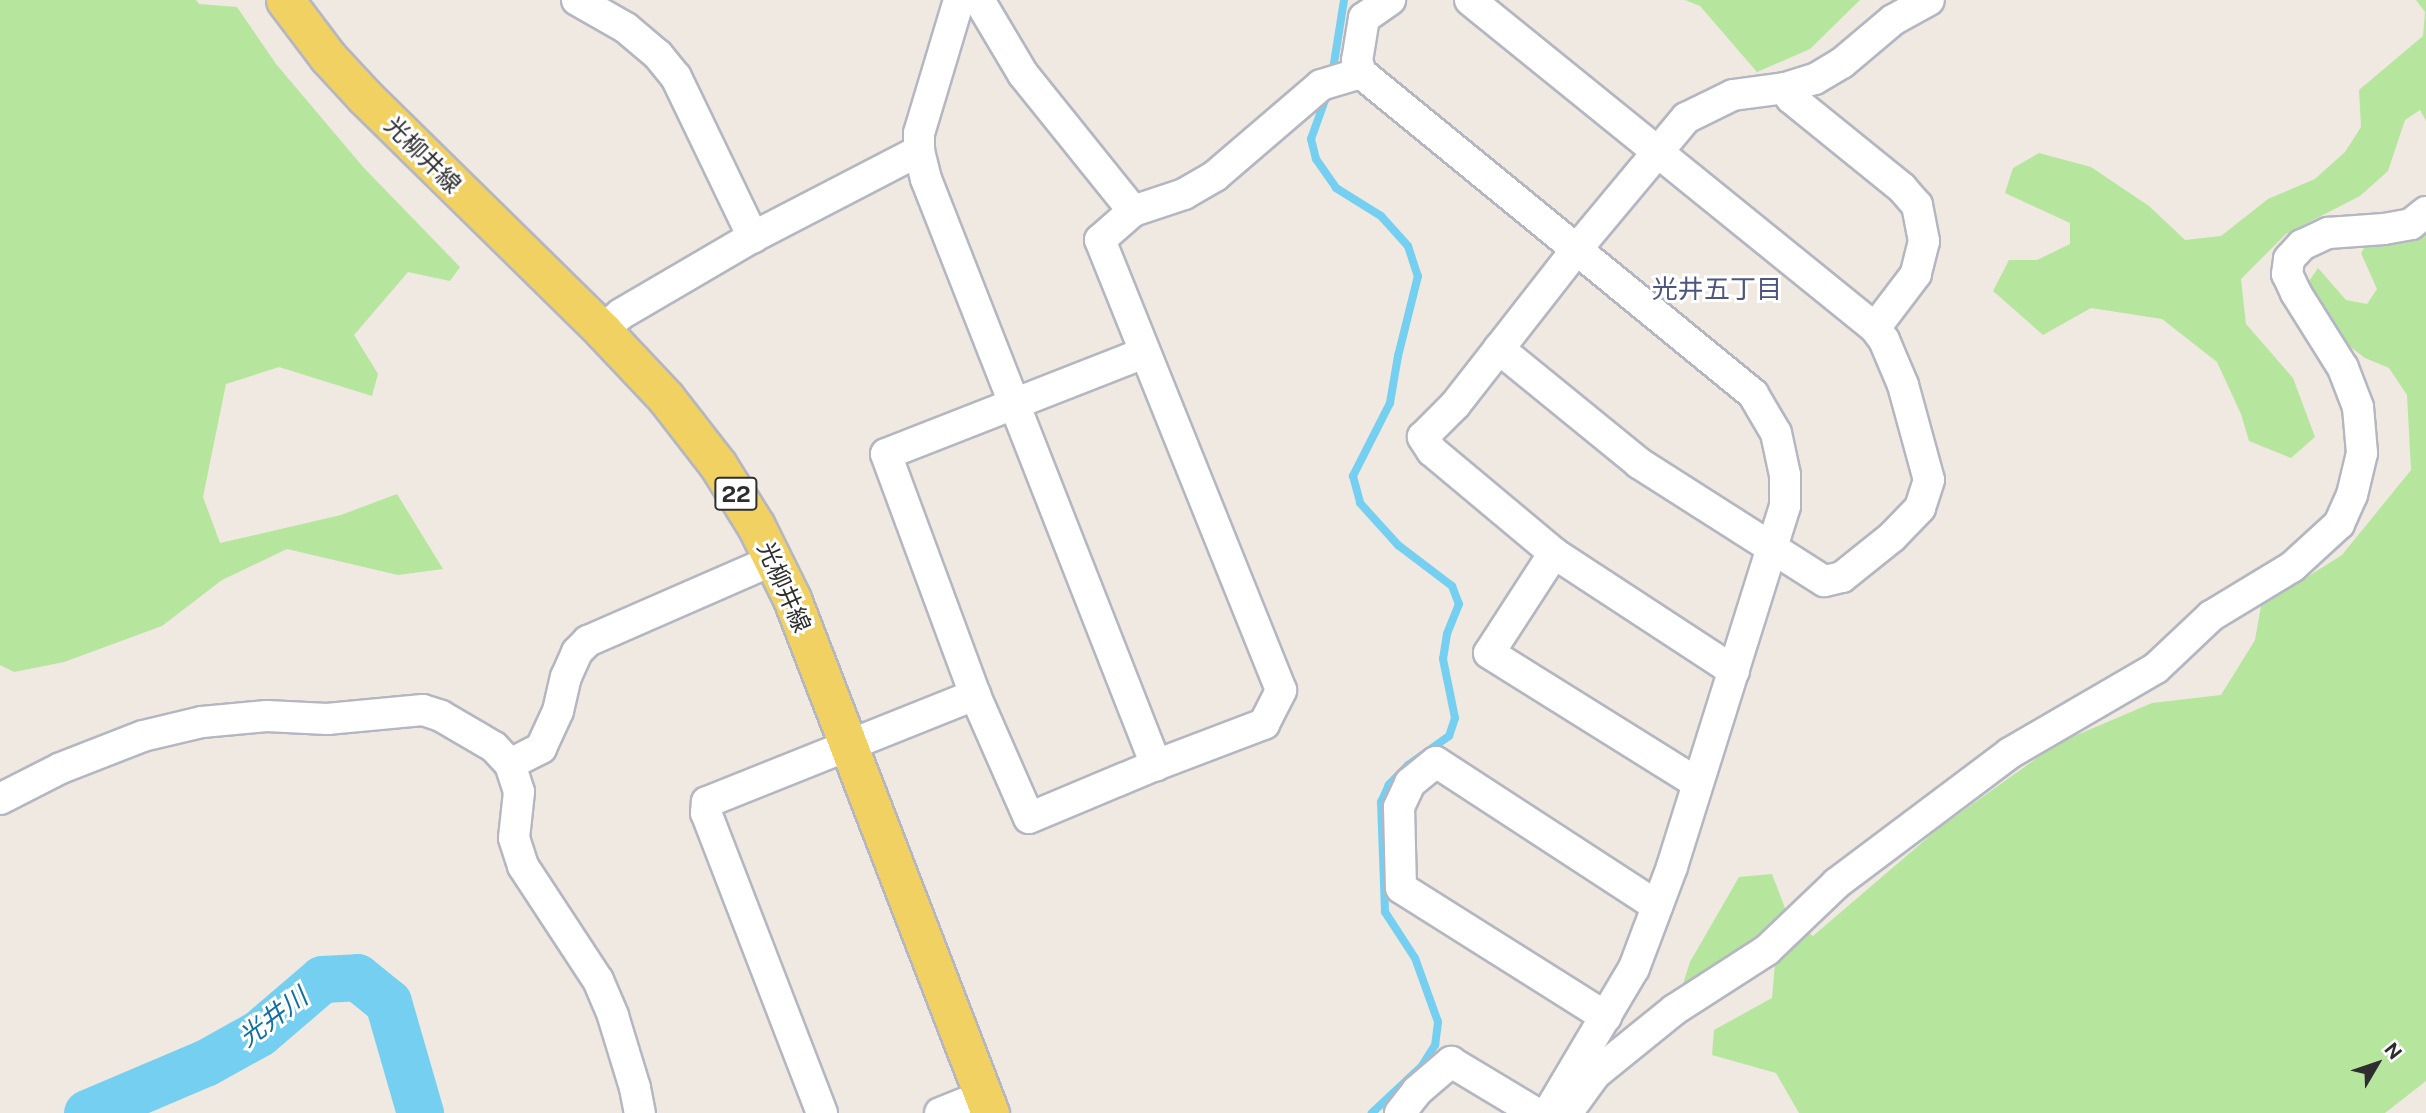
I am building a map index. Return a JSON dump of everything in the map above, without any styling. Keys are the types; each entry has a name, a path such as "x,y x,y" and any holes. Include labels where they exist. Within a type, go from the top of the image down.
{"main road":[{"name":"光柳井線","path":"285,0 328,57 365,97 602,330 666,398 718,465 774,560 792,599 988,1104"}],"street":[{"path":"577,0 626,28 658,55 676,78 753,237"},
{"path":"959,0 919,133 919,150 926,179 1156,765"},
{"path":"979,0 1023,74 1133,211"},
{"path":"1144,353 886,454 975,695 1030,818 1156,765 1264,724 1281,690 1100,240 1133,211 1184,194 1215,176 1341,79 1357,61 1364,18 1390,0"},
{"path":"1470,0 1654,153 1875,328 1884,340 1903,385 1929,480 1920,508 1892,537 1842,577 1824,581 1639,463 1499,349"},
{"path":"1734,671 1554,553 1432,451 1423,437 1455,405 1654,153 1686,118 1733,95 1785,88 1815,79 1842,63 1893,20 1929,0"},
{"path":"1341,79 1576,250 1753,394 1776,433 1785,475 1785,506 1772,549 1657,906 1634,968 1548,1113"},
{"path":"1785,88 1790,98 1902,188 1917,205 1923,241 1916,274 1875,328"},
{"path":"602,330 621,314 753,237 919,150"},
{"path":"1567,1113 1595,1074 1674,1010 1767,950 1837,883 2010,753 2156,668 2210,616 2292,567 2339,524 2352,495 2362,453 2358,407 2343,368 2287,274 2289,259 2302,244 2328,233 2398,227 2411,224 2426,212"},
{"path":"1554,553 1489,653 1697,783"},
{"path":"510,764 541,748 558,711 566,677 577,652 589,641 774,560"},
{"path":"822,1113 706,813 707,802 848,748 975,695"},
{"path":"0,799 61,768 143,736 202,722 267,716 327,719 423,710 441,716 494,747 510,764 519,792 514,838 523,866 598,980 621,1040 640,1113"},
{"path":"1606,1017 1401,888 1399,807 1410,783 1436,762 1657,906"},
{"path":"1400,1113 1417,1091 1451,1062 1536,1113"},
{"path":"940,1113 988,1104"}],"green space":[{"path":"0,0 196,0 199,4 237,7 276,64 364,168 460,267 450,281 408,272 354,335 378,374 372,396 279,367 226,384 203,497 220,543 341,515 397,494 443,569 398,575 287,549 222,580 162,626 64,662 14,672 0,665"},
{"path":"1685,0 1860,0 1810,49 1757,72 1700,6"},
{"path":"2416,0 2426,0 2426,121 2420,110 2405,120 2388,171 2360,196 2286,234 2241,279 2246,324 2293,378 2315,437 2291,458 2249,441 2241,414 2217,362 2162,319 2091,308 2043,335 1993,291 2009,260 2037,260 2070,244 2070,223 2005,193 2013,168 2039,153 2091,167 2149,206 2185,240 2221,236 2268,199 2315,179 2345,152 2361,127 2359,90 2423,36 2425,12"},
{"path":"2426,230 2426,1081 2385,1113 1799,1113 1776,1073 1712,1055 1714,1030 1772,998 1775,963 1740,953 1682,987 1690,962 1739,877 1772,874 1788,916 1813,936 1939,828 2058,743 2152,703 2221,695 2255,640 2261,606 2342,555 2411,470 2407,395 2389,368 2365,358 2340,339 2307,284 2318,268 2346,300 2367,304 2377,289 2361,253 2368,242"}],"waterway":[{"path":"1332,76 1344,0"},
{"path":"1329,89 1311,139 1316,159 1336,188 1381,216 1408,246 1418,276 1398,356 1390,403 1353,476 1360,503 1398,545 1452,586 1459,604 1447,634 1443,659 1455,718 1449,736 1408,765 1389,785 1381,802 1385,912 1415,958 1438,1022 1435,1045 1422,1066 1372,1113"},
{"name":"光井川","path":"87,1113 205,1063 259,1033 322,979 357,977 388,1002 420,1113"}],"district":[{"name":"光井五丁目","path":"1717,289"}]}
